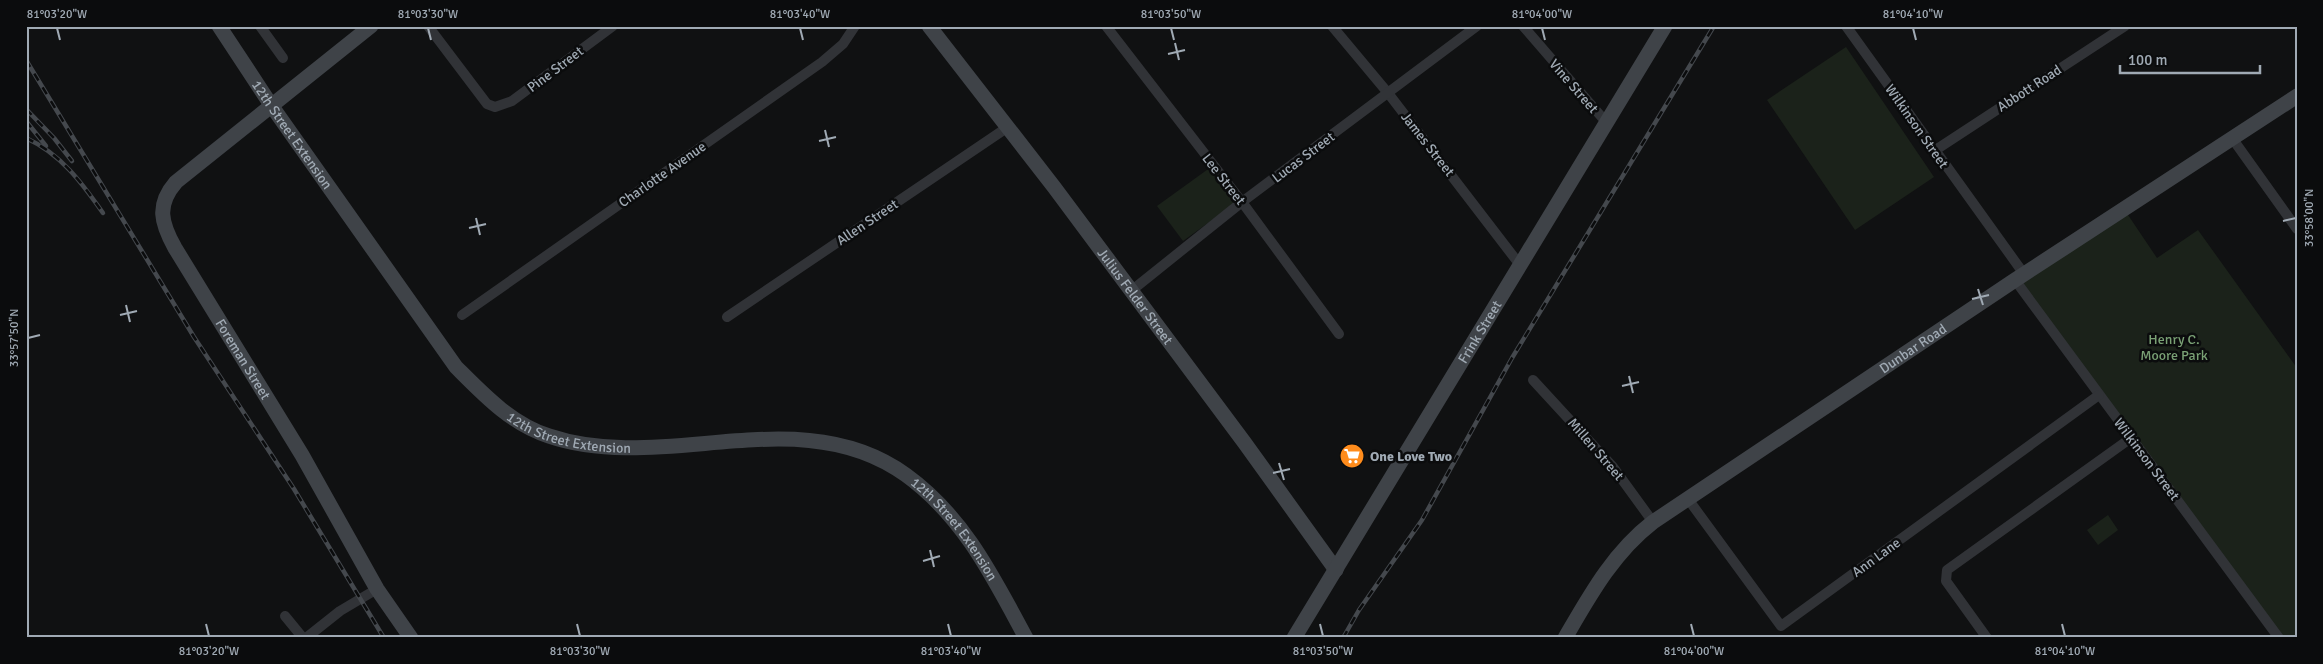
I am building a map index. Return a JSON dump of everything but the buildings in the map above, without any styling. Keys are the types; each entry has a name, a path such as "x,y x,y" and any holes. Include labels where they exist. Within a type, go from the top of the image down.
{"street":[{"name":"12th Street Extension","path":"219,26 271,105 456,367 480,392 511,417 547,436 579,444 625,448 793,439 831,444 884,461 907,475 966,534 1026,638"},
{"path":"260,26 282,58"},
{"name":"Foreman Street","path":"371,26 182,176 165,196 162,210 163,219 172,242 302,455 377,589 410,638"},
{"name":"Pine Street","path":"428,26 487,104 495,107 512,102 613,26"},
{"name":"Charlotte Avenue","path":"462,315 822,62 843,44 855,26"},
{"name":"Julius Felder Street","path":"930,26 1131,291 1336,570"},
{"name":"Lee Street","path":"1106,26 1242,202 1338,334"},
{"name":"James Street","path":"1332,26 1388,93 1520,264"},
{"name":"Lucas Street","path":"1131,291 1242,202 1476,26"},
{"name":"Vine Street","path":"1523,26 1606,122"},
{"name":"Frink Street","path":"1294,638 1665,26"},
{"name":"Abbott Road","path":"1934,151 2125,26"},
{"name":"Wilkinson Street","path":"1849,27 2099,395 2279,638"},
{"name":"Dunbar Road","path":"1564,638 1602,576 1635,536 1653,522 2020,277 2297,96"},
{"name":"Allen Street","path":"727,317 1008,127"},
{"path":"2232,138 2297,229"},
{"name":"Millen Street","path":"1533,380 1608,461 1653,522"},
{"name":"Ann Lane","path":"1688,499 1781,626 2099,395"},
{"path":"1987,638 1946,582 1947,570 2131,438"},
{"path":"285,616 304,638 335,614 377,589"}],"green space":[{"path":"1846,47 1934,177 1855,230 1767,100"},
{"path":"1211,167 1237,202 1183,241 1157,206"},
{"name":"Henry C. Moore Park","path":"2124,209 2157,258 2198,230 2297,368 2297,638 2279,638 2015,280"},
{"path":"2108,515 2118,530 2098,545 2087,530"}],"railway":[{"path":"1343,638 1359,610 1422,520 1512,358 1714,26"},
{"path":"26,60 194,337 294,489 384,638"},
{"path":"26,109 54,138 72,161"},
{"path":"26,121 46,146"},
{"path":"26,138 50,152 70,170 103,213"}],"place":[{"name":"One Love Two","path":"1352,456"}]}
